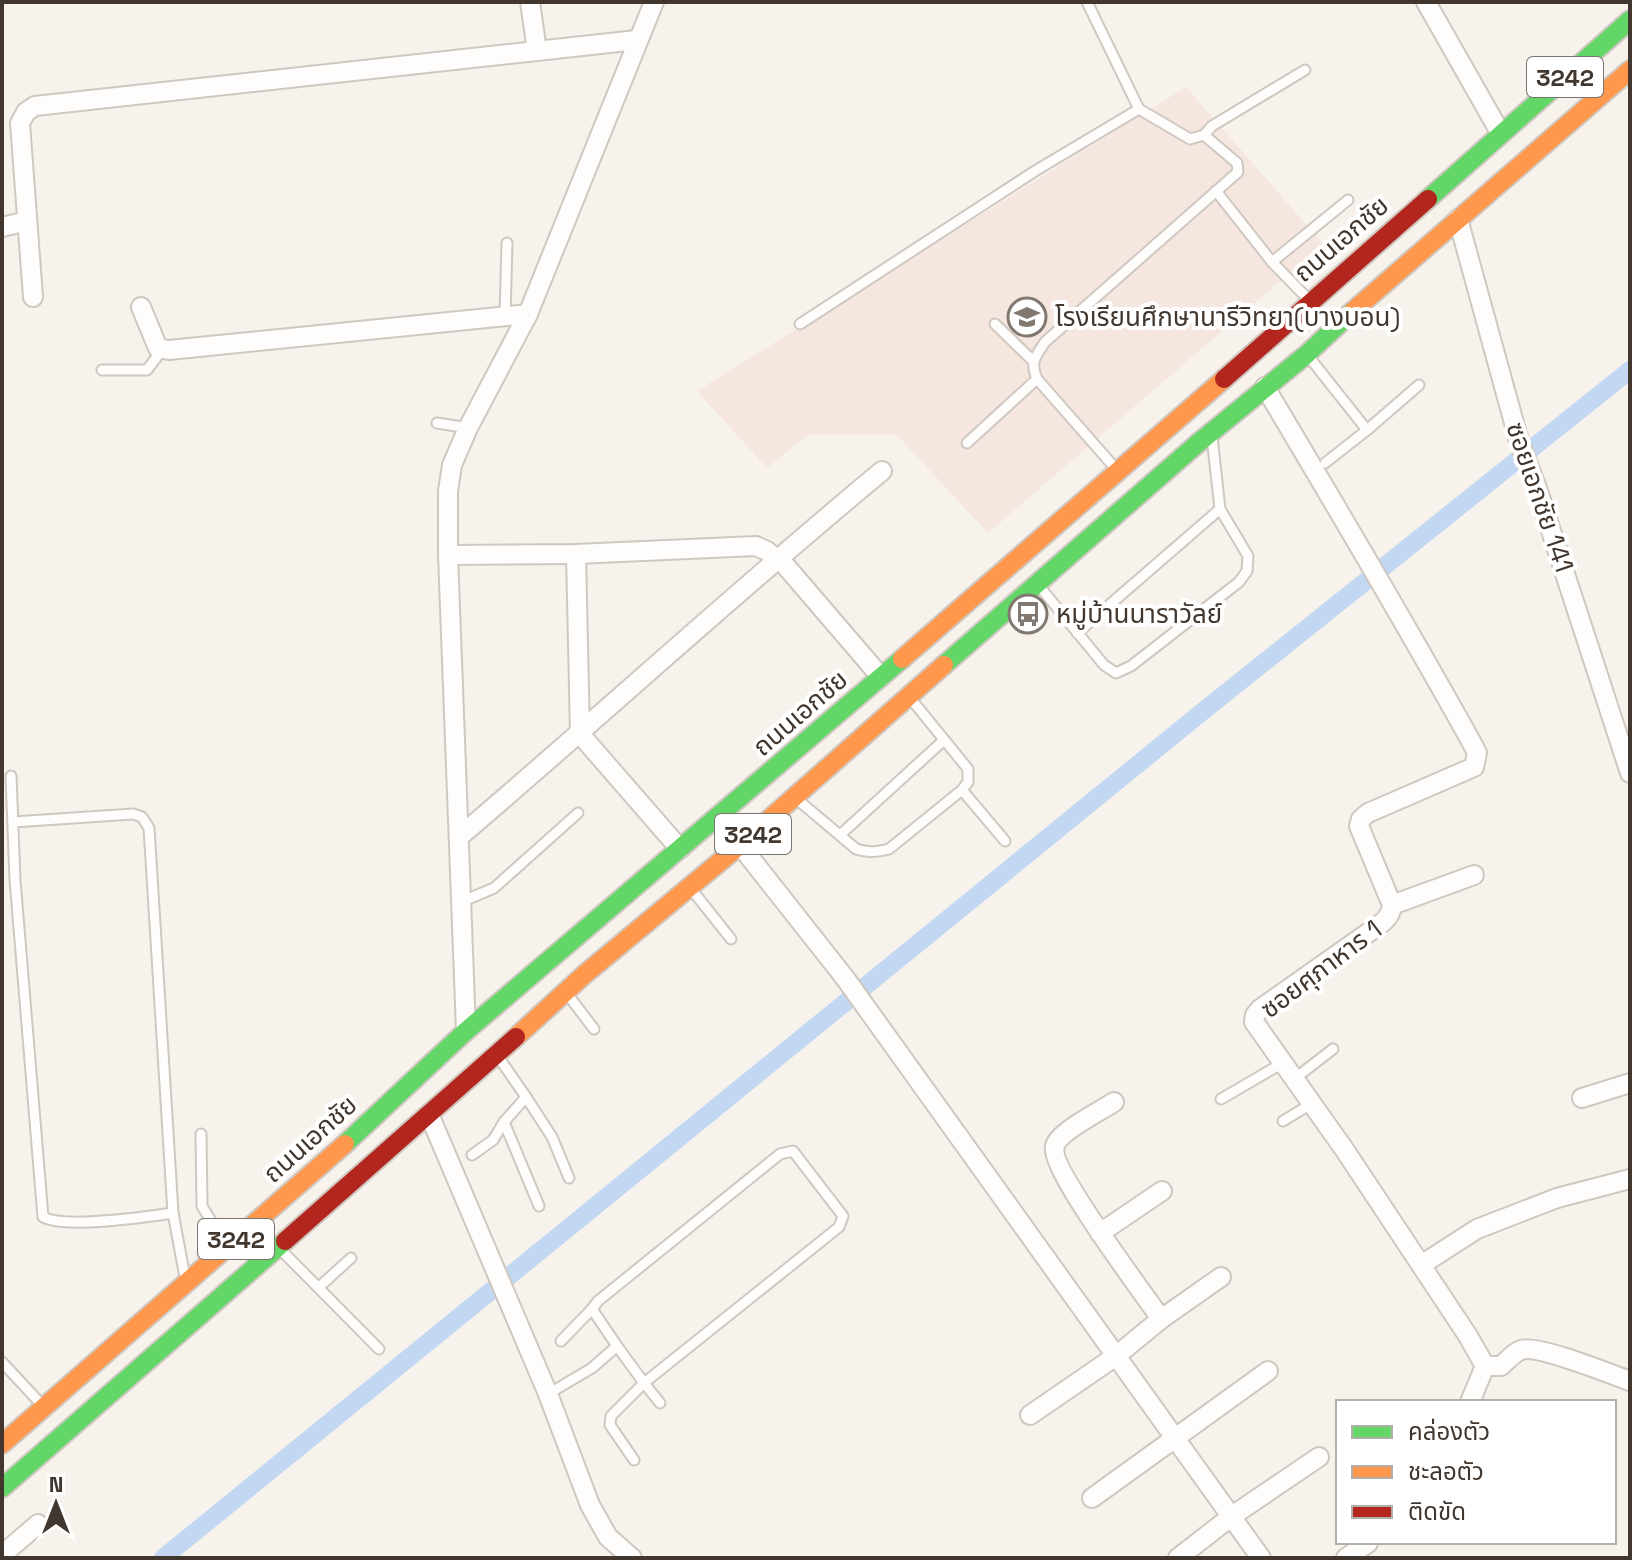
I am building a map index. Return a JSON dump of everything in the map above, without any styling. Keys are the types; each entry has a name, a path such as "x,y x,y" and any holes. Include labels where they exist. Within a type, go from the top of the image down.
{"main road":[{"name":"ถนนเอกชัย","path":"2,1444 313,1173 466,1031 1118,472 1630,20"},
{"name":"3242","path":"2,1488 279,1248 566,992 796,797 1458,219 1628,77"},
{"path":"466,1031 481,1070"}],"street":[{"path":"530,2 537,51"},
{"path":"466,1031 448,555 448,491 452,465 528,314 654,2"},
{"path":"1426,2 1501,134"},
{"path":"33,297 20,123 26,112 35,106 637,40"},
{"name":"ซอยเอกชัย 141","path":"1458,219 1519,441 1630,773"},
{"path":"2,227 27,221"},
{"path":"141,307 154,342 162,350 528,314"},
{"name":"ซอยศุภาหาร 1","path":"1265,387 1372,571 1398,609 1473,745 1477,761 1474,767 1368,813 1361,819 1359,826 1392,905 1387,919 1255,1015 1257,1029 1421,1265 1485,1366"},
{"path":"459,837 777,558 882,471"},
{"path":"448,555 576,554 756,546 777,558 881,677"},
{"path":"576,554 580,734 680,849"},
{"path":"740,845 845,978 1261,1558"},
{"path":"1392,905 1474,875"},
{"path":"1582,1098 1630,1083"},
{"path":"1114,1102 1061,1136 1054,1147 1056,1162 1100,1233 1161,1319"},
{"path":"429,1114 599,1522 608,1537 632,1558"},
{"path":"1421,1265 1477,1229 1557,1198 1630,1179"},
{"path":"1100,1233 1162,1191"},
{"path":"1030,1415 1116,1356 1161,1319 1221,1277"},
{"path":"1471,1400 1485,1366 1501,1366 1517,1351 1527,1349 1549,1353 1630,1381"},
{"path":"1092,1498 1268,1371"},
{"path":"1178,1558 1232,1516 1319,1457"},
{"path":"2,1555 38,1524"},
{"path":"1346,1558 1367,1544"}],"lane":[{"path":"1087,2 1139,109 1190,139 1204,135 1212,126 1305,70"},
{"path":"800,324 1035,171 1139,109"},
{"path":"1118,472 1037,379 1032,360 1045,342 1238,172 1239,165 1204,135"},
{"path":"1216,191 1272,262 1309,301"},
{"path":"1272,262 1348,200"},
{"path":"505,316 507,243"},
{"path":"995,324 1032,360"},
{"path":"102,370 147,370 162,350"},
{"path":"1307,354 1367,430"},
{"path":"967,443 1037,379"},
{"path":"1325,463 1419,385"},
{"path":"437,423 468,428"},
{"path":"1038,585 1104,665 1116,673 1131,666 1239,582 1247,571 1248,556 1220,509 1211,433"},
{"path":"1077,633 1220,509"},
{"path":"796,797 856,849 867,853 889,849 962,790 968,782 968,769 909,697"},
{"path":"840,835 944,740"},
{"path":"11,776 16,896 43,1217 52,1221 103,1220 173,1213"},
{"path":"962,790 1005,841"},
{"path":"461,902 494,888 578,813"},
{"path":"13,822 133,814 142,817 149,828 173,1213 186,1282"},
{"path":"690,888 731,939"},
{"path":"566,992 594,1029"},
{"path":"1293,1080 1333,1049"},
{"path":"497,1055 552,1137 569,1178"},
{"path":"1221,1099 1281,1064"},
{"path":"472,1155 493,1140 526,1097"},
{"path":"1283,1121 1311,1104"},
{"path":"504,1122 539,1206"},
{"path":"201,1134 202,1206 227,1247"},
{"path":"561,1341 615,1286 780,1154 793,1151 843,1216 839,1227 644,1383 609,1421 634,1460"},
{"path":"279,1248 379,1349"},
{"path":"319,1287 351,1258"},
{"path":"592,1309 660,1403"},
{"path":"548,1394 592,1368 617,1346"},
{"path":"2,1362 44,1407"}],"shaded area":[{"name":"โรงเรียนศึกษานารีวิทยา(บางบอน)","path":"1186,87 1323,244 988,533 897,435 809,434 767,468 697,391"}],"waterway":[{"path":"163,1558 1202,712 1630,370"}],"traffic: fast":[{"path":"1428,199 1630,20"},
{"path":"944,665 1197,444 1307,354 1353,311"},
{"path":"345,1144 466,1031 902,659"},
{"path":"2,1488 285,1241"}],"traffic: slow":[{"path":"1353,311 1630,70"},
{"path":"902,659 1224,379"},
{"path":"516,1037 944,665"},
{"path":"2,1444 345,1144"}],"traffic: jam":[{"path":"1224,379 1428,199"},
{"path":"285,1241 516,1037"}],"place":[{"name":"โรงเรียนศึกษานารีวิทยา(บางบอน)","path":"1027,317"},
{"name":"หมู่บ้านนาราวัลย์","path":"1028,614"}]}
